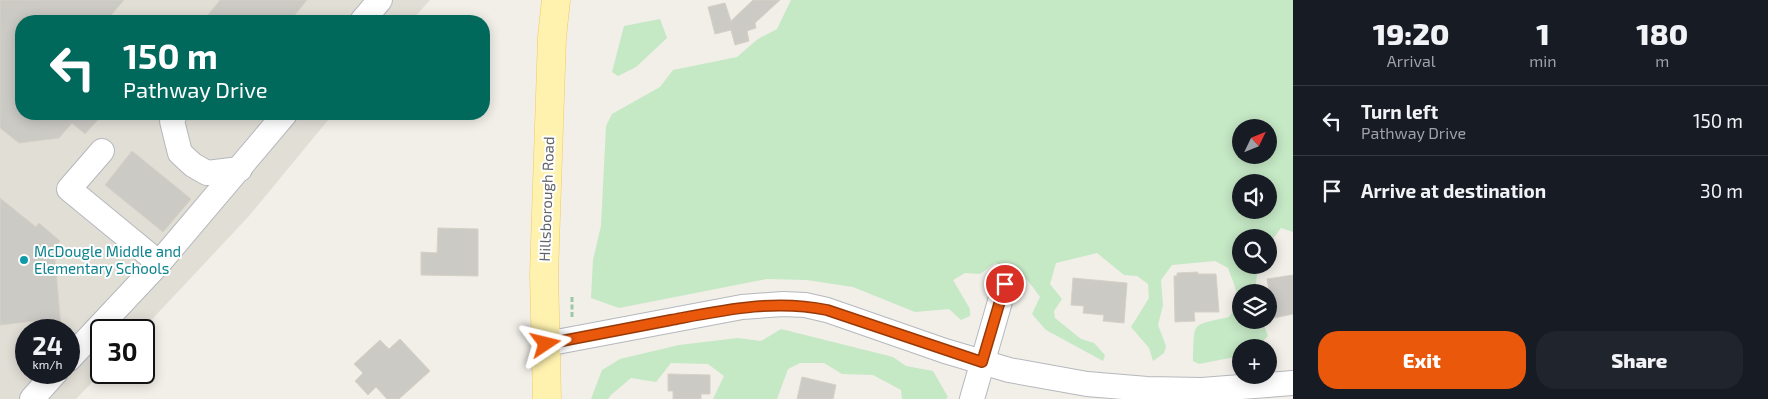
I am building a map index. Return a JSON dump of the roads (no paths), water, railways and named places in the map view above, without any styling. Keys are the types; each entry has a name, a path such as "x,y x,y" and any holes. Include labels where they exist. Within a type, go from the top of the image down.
{"main road":[{"name":"Hillsborough Road","path":"547,399 544,274 552,36 556,0"}],"street":[{"path":"367,15 380,0"},
{"path":"173,120 180,153 193,165 207,173 240,169"},
{"path":"80,347 159,263 280,120"},
{"path":"102,150 70,189 159,263"},
{"path":"972,399 1005,284"},
{"path":"546,344 742,307 790,305 827,310 1009,370 1087,384 1147,389 1202,390 1293,383"},
{"path":"32,399 45,384"}],"place":[{"name":"McDougle Middle and Elementary Schools","path":"24,260"}]}
